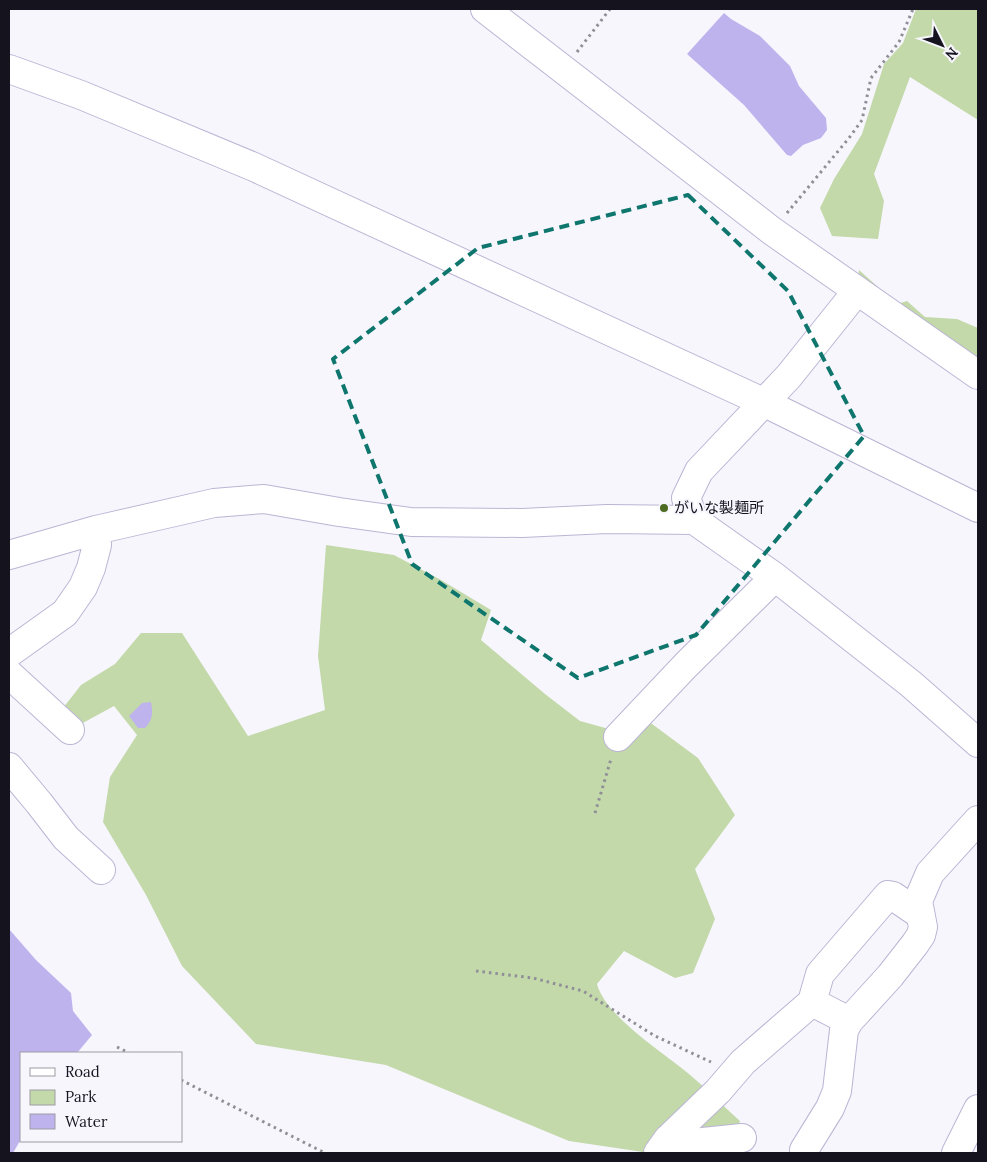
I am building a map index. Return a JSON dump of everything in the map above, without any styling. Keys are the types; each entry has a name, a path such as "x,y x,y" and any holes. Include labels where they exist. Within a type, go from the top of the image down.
{"street":[{"path":"485,9 772,231 978,375"},
{"path":"9,68 80,95 254,167 763,402 978,508"},
{"path":"857,291 789,376 699,471 686,498 694,520 775,577 911,684 978,743"},
{"path":"9,554 96,530 214,503 264,500 411,522 522,523 607,520 694,520"},
{"path":"9,653 65,613 83,588 97,545 96,530"},
{"path":"618,736 775,577"},
{"path":"9,674 70,730"},
{"path":"9,767 66,838 101,870"},
{"path":"804,1150 830,1108 837,1092 844,1030 849,1021 890,976 921,935 922,927 918,901 930,873 978,820"},
{"path":"662,1146 718,1091 743,1062 812,1002 820,974 888,895 893,896 915,911 919,909"},
{"path":"812,1002 849,1021"},
{"path":"956,1153 978,1109"},
{"path":"662,1146 742,1138"}],"path":[{"path":"564,70 610,9"},
{"path":"772,231 862,120 871,78 899,42 913,9"},
{"path":"595,814 618,736"},
{"path":"476,971 533,978 583,991 655,1036 735,1071"},
{"path":"117,1047 127,1052"},
{"path":"182,1081 325,1153"}],"highlighted area":[{"path":"688,195 788,291 864,436 696,635 578,678 412,564 333,359 478,248"}],"green space":[{"path":"916,9 978,9 978,120 910,77 874,174 884,201 878,239 832,236 820,208 834,179 862,134 884,64 903,43"},
{"path":"859,270 897,304 907,301 925,317 957,319 978,328 978,371 857,285"},
{"path":"326,545 394,555 441,580 491,610 481,640 580,721 620,732 644,718 698,758 735,815 695,869 715,919 693,973 675,978 624,951 597,984 602,996 611,1009 623,1021 689,1074 740,1121 730,1153 650,1153 569,1141 386,1065 256,1044 182,966 146,895 103,822 110,777 137,735 114,706 81,724 63,708 81,685 115,664 141,633 182,633 248,736 325,710 318,656"}],"water":[{"path":"724,13 760,36 790,66 799,86 826,118 827,130 821,138 803,145 791,156 787,155 744,105 687,54"},
{"path":"151,702 152,713 150,722 145,728 138,728 129,716 142,703"},
{"path":"9,929 36,960 71,993 73,1011 92,1035 78,1052 20,1052 20,1141 13,1153 9,1153"}],"place":[{"name":"がいな製麺所","path":"664,508"}]}
